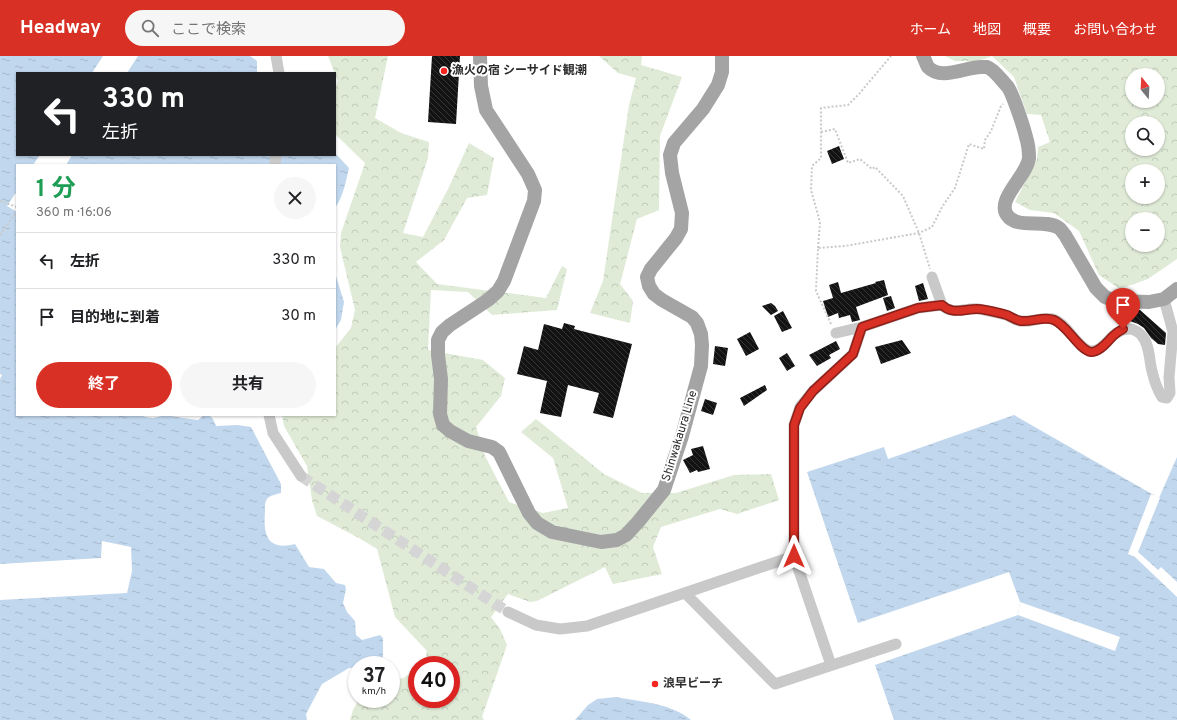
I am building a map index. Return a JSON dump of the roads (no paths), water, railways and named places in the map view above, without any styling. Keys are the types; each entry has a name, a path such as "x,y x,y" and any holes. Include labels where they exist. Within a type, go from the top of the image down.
{"main road":[{"name":"Shinwakaura Line","path":"480,56 481,86 486,110 528,174 535,190 534,201 504,281 498,291 488,300 450,325 442,332 438,340 438,355 442,379 440,414 443,425 450,431 468,441 492,447 499,452 529,513 538,523 552,532 601,542 617,540 626,534 638,522 664,490 682,436 701,366 701,334 697,323 692,317 654,294 649,286 647,278 651,269 676,238 680,229 682,213 672,173 670,155 674,143 704,109 718,85 722,72 722,56"},
{"path":"923,56 929,67 936,72 947,74 975,67 986,67 997,74 1009,88 1026,137 1029,159 1025,170 1008,196 1004,207 1011,220 1017,223 1047,223 1059,228 1065,235 1096,288 1105,297 1115,301 1149,302 1164,299 1177,289"}],"street":[{"path":"276,56 279,72"},
{"path":"932,277 942,305 946,309 962,311 977,309 1007,316 1019,321 1053,319 1062,324 1085,350 1091,352 1099,350 1114,335 1123,329 1133,329 1142,336 1147,345 1152,372 1158,390 1162,397 1167,398 1170,393 1169,376 1173,332 1164,299"},
{"path":"836,333 862,327 918,308 942,305"},
{"path":"831,665 794,556 794,425 800,408 813,391 853,354 862,327"},
{"path":"269,416 273,434 301,476"},
{"path":"508,612 536,626 560,629 587,626 794,556"},
{"path":"685,592 775,684 896,644"}],"water":[{"path":"0,56 103,56 93,72 16,72 16,156 39,156 34,164 16,164 16,192 7,206 16,211 16,416 144,416 153,418 165,416 198,420 203,416 210,416 216,426 237,425 251,427 281,484 281,493 269,497 266,502 266,535 269,540 279,545 286,546 295,544 309,567 324,569 336,583 345,585 346,589 343,603 347,612 355,621 356,635 362,640 380,635 383,638 383,656 348,656 348,669 322,684 306,714 307,720 0,720 0,379 2,375 0,374"},
{"path":"138,56 250,56 257,61 257,72 128,72"},
{"path":"336,154 349,168 342,194 336,207 336,164 67,164 71,156 336,156"},
{"path":"336,276 344,302 341,320 336,328"},
{"path":"1014,415 1159,498 1177,457 1177,720 894,720 875,665 1018,615 1020,602 1009,572 858,623 807,472 884,447 888,459"},
{"path":"616,697 665,707 683,714 691,720 575,720 588,705 597,699"}],"tunnel":[{"path":"301,476 508,612"}],"place":[{"name":"漁火の宿 シーサイド観潮","path":"444,71"},
{"name":"浪早ビーチ","path":"655,684"}]}
